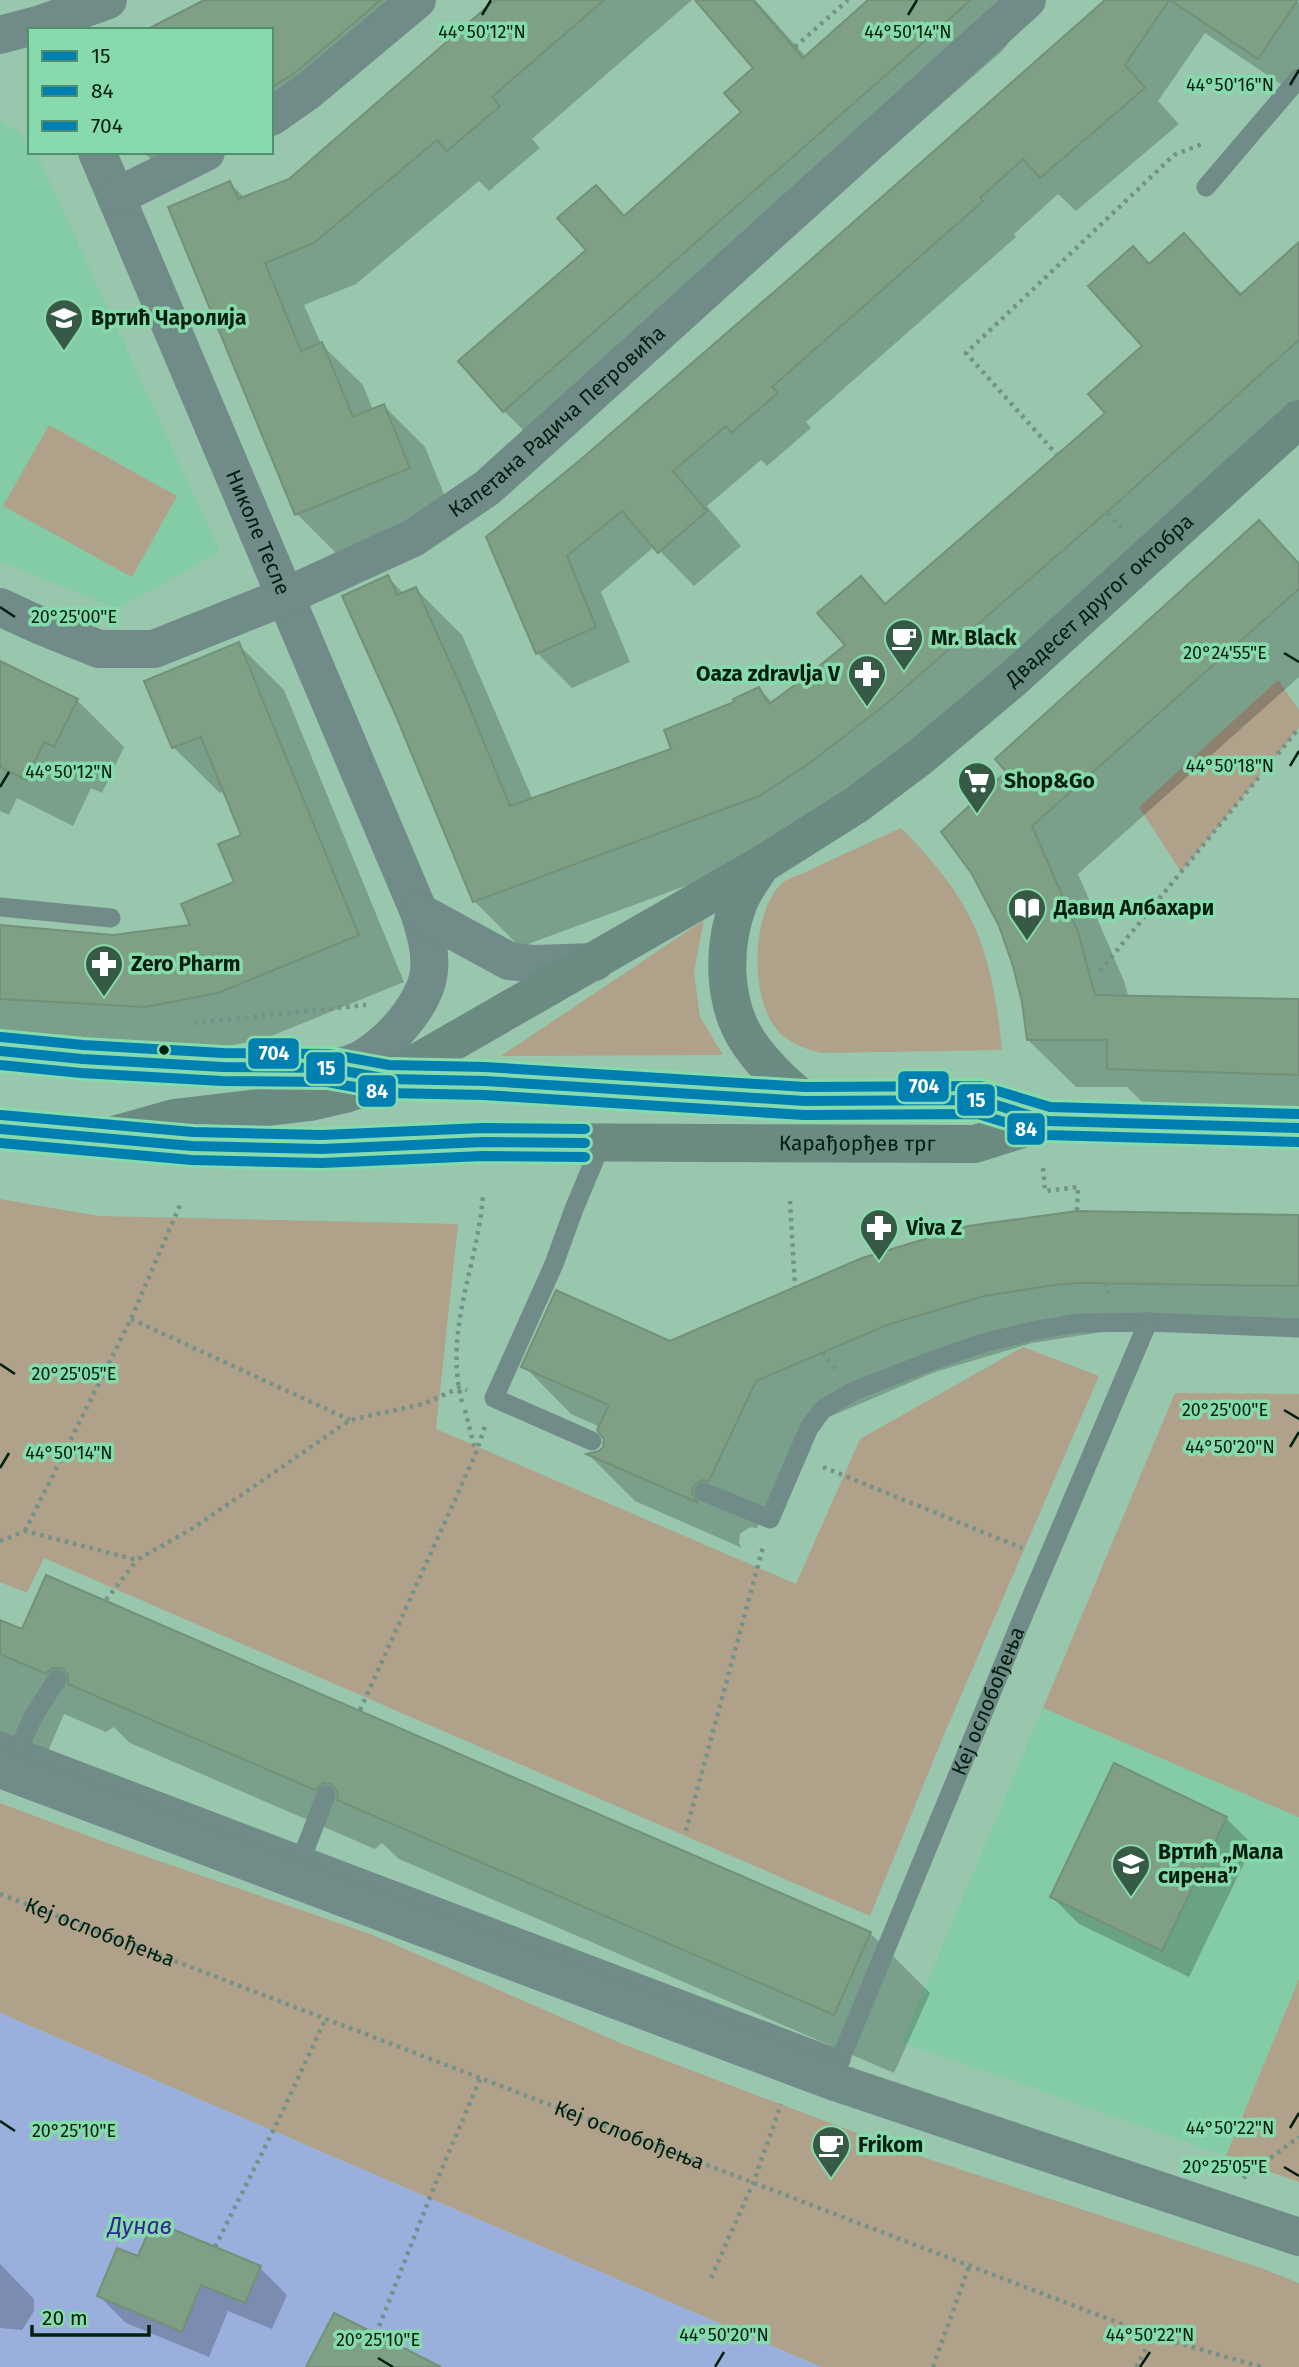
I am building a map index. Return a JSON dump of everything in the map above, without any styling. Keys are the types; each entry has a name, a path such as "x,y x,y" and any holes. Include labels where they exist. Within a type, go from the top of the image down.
{"main road":[{"name":"Двадесет другог октобра","path":"761,865 856,805 1014,678 1299,419"},
{"path":"103,1138 174,1118 310,1102 345,1094 388,1079 761,865"},
{"path":"761,865 740,900 732,924 729,945 733,1007 748,1042 781,1082 805,1101"},
{"name":"Карађорђев трг","path":"0,1051 82,1059 223,1067 328,1068 388,1079 485,1081 805,1101 980,1100 1048,1121"},
{"path":"1048,1121 1299,1128"},
{"name":"Карађорђев трг","path":"0,1129 192,1146 323,1149 483,1142 975,1144 1048,1121"}],"street":[{"path":"42,27 108,0"},
{"path":"273,116 319,83 417,0"},
{"name":"Капетана Радича Петровића","path":"0,607 99,649 154,649 284,597 413,538 487,488 1027,0"},
{"path":"0,35 28,30"},
{"name":"Николе Тесле","path":"98,154 419,912 429,949 429,975 419,999 403,1023 379,1047 351,1064 328,1068"},
{"path":"116,197 202,154"},
{"path":"419,912 509,961 535,964 595,962"},
{"path":"7,1758 298,1868 794,2067 836,2071 1206,2206 1299,2237"}],"lane":[{"path":"1206,187 1299,78"},
{"path":"0,907 111,918"},
{"path":"592,1441 494,1398 554,1264 573,1209 602,1142"},
{"path":"704,1492 770,1519 796,1456 822,1409 854,1391 984,1343 1037,1329 1077,1323 1149,1322 1299,1328"},
{"name":"Кеј ослобођења","path":"836,2071 1149,1322"},
{"path":"7,1758 57,1679"},
{"path":"326,1795 298,1868 836,2071"}],"path":[{"path":"796,47 849,0"},
{"path":"1058,456 966,354 1174,155 1263,120"},
{"path":"1100,971 1299,728"},
{"path":"187,1024 378,1004"},
{"path":"1043,1168 1045,1191 1077,1187 1077,1211"},
{"path":"476,1453 459,1388 456,1330 483,1193"},
{"path":"790,1201 795,1287"},
{"path":"25,1531 131,1319 180,1205"},
{"path":"131,1319 351,1420"},
{"path":"106,1600 137,1560 195,1527 351,1420 423,1404 459,1388"},
{"path":"360,1710 476,1453 494,1398"},
{"path":"796,1456 1048,1559"},
{"path":"686,1831 770,1519"},
{"path":"0,1541 25,1531 137,1560"},
{"name":"Кеј ослобођења","path":"1,1896 754,2181 1153,2336 1262,2367"},
{"path":"215,2247 326,2018"},
{"path":"711,2278 754,2181 794,2067"},
{"path":"376,2334 480,2079"},
{"path":"1206,2206 1299,2137"},
{"path":"933,2367 969,2266"},
{"path":"1136,2367 1153,2336"}],"shaded area":[{"name":"Вртић Чаролија","path":"0,120 28,140 28,154 37,154 220,552 117,609 0,561"},
{"path":"49,425 177,496 132,577 3,506"},
{"path":"1278,680 1299,710 1299,728 1181,872 1139,807"},
{"path":"901,828 946,879 975,928 992,983 1002,1050 821,1053 791,1041 771,1022 759,983 757,961 763,918 770,899 786,880"},
{"path":"704,920 694,972 700,1017 723,1055 501,1056"},
{"path":"0,1199 99,1216 458,1224 436,1429 796,1584 860,1439 1023,1347 1099,1376 943,1737 870,1916 44,1558 27,1593 0,1582"},
{"path":"1175,1393 1299,1394 1299,1817 1043,1708"},
{"name":"Вртић „Мала сирена”","path":"1043,1708 1299,1817 1299,1979 1226,2156 902,2042"},
{"path":"0,1803 373,1935 625,2045 901,2150 1264,2269 1299,2283 1299,2367 821,2367 0,2013"},
{"path":"1299,1979 1299,2182 1226,2156"}],"water":[{"name":"Дунав","path":"0,2013 821,2367 0,2367"}],"building":[{"path":"204,0 381,0 296,72 273,87 273,28 150,28"},
{"path":"495,0 604,0 492,97 500,106 447,151 437,140 314,243 265,263 301,351 322,342 353,417 384,404 410,468 295,515 168,207 230,181 238,199 289,179"},
{"path":"695,0 753,0 803,58 868,0 971,0 503,412 458,361 586,250 557,218 596,185 624,216 741,112 724,93 753,68"},
{"path":"1105,0 1169,0 1125,65 1145,88 1040,178 1023,159 980,198 983,201 772,387 778,393 731,433 726,426 673,471 707,511 658,553 622,511 567,556 596,627 536,654 486,537 579,461 789,279"},
{"path":"1170,0 1298,0 1258,59"},
{"path":"1184,233 1240,295 1299,242 1299,340 885,705 807,765 759,796 473,902 396,716 342,596 388,575 397,595 416,587 510,806 671,749 664,730 734,702 733,699 759,687 769,704 803,679 845,645 817,613 861,576 885,604 1105,413 1088,394 1142,346 1088,286 1133,246 1149,264"},
{"path":"1259,520 1299,564 1299,589 1032,826 1078,932 1095,995 1299,999 1299,1075 1107,1069 1107,1040 1027,1040 1022,1002 999,926 972,874 941,832 1006,772 995,759"},
{"path":"239,642 359,935 218,993 145,1007 0,999 0,925 113,935 190,925 181,904 234,882 218,844 241,835 201,737 172,748 144,681"},
{"path":"0,661 78,699 54,747 44,742 26,780 0,767"},
{"path":"1077,1211 1299,1215 1299,1286 1080,1283 1054,1285 984,1296 887,1325 756,1381 709,1481 702,1480 693,1487 692,1494 699,1503 586,1454 599,1451 603,1447 604,1439 597,1430 609,1405 521,1367 556,1290 670,1341 862,1258 968,1226"},
{"path":"46,1575 871,1932 834,2015 337,1800 338,1792 331,1784 323,1783 315,1790 68,1684 68,1674 63,1668 52,1668 46,1674 0,1654 0,1620 22,1629"},
{"path":"1114,1763 1227,1817 1162,1951 1050,1897"},
{"path":"153,2221 261,2266 245,2303 201,2285 182,2332 97,2296 117,2248 138,2256"},
{"path":"334,2313 376,2334 441,2367 306,2367"}],"transit line":[{"name":"704","path":"1,1037 223,1053 329,1054 389,1065 485,1067 805,1087 981,1086 1050,1107 1299,1114"},
{"name":"15","path":"0,1051 82,1059 223,1067 328,1068 388,1079 485,1081 805,1101 980,1100 1048,1121 1299,1128"},
{"name":"84","path":"0,1065 81,1073 222,1081 327,1082 387,1093 484,1095 804,1115 978,1114 1046,1135 1299,1142"},
{"name":"704","path":"1,1115 193,1132 322,1135 482,1128 585,1129"},
{"name":"15","path":"0,1129 192,1146 322,1149 483,1142 585,1143"},
{"name":"84","path":"0,1143 192,1160 322,1163 483,1156 585,1157"}],"place":[{"name":"Вртић Чаролија","path":"64,352"},
{"name":"Mr. Black","path":"904,672"},
{"name":"Oaza zdravlja V","path":"867,708"},
{"name":"Shop&Go","path":"977,815"},
{"name":"Давид Албахари","path":"1027,942"},
{"name":"Zero Pharm","path":"104,998"},
{"name":"Viva Z","path":"879,1262"},
{"name":"Вртић „Мала сирена”","path":"1131,1898"},
{"name":"Frikom","path":"831,2179"}]}
